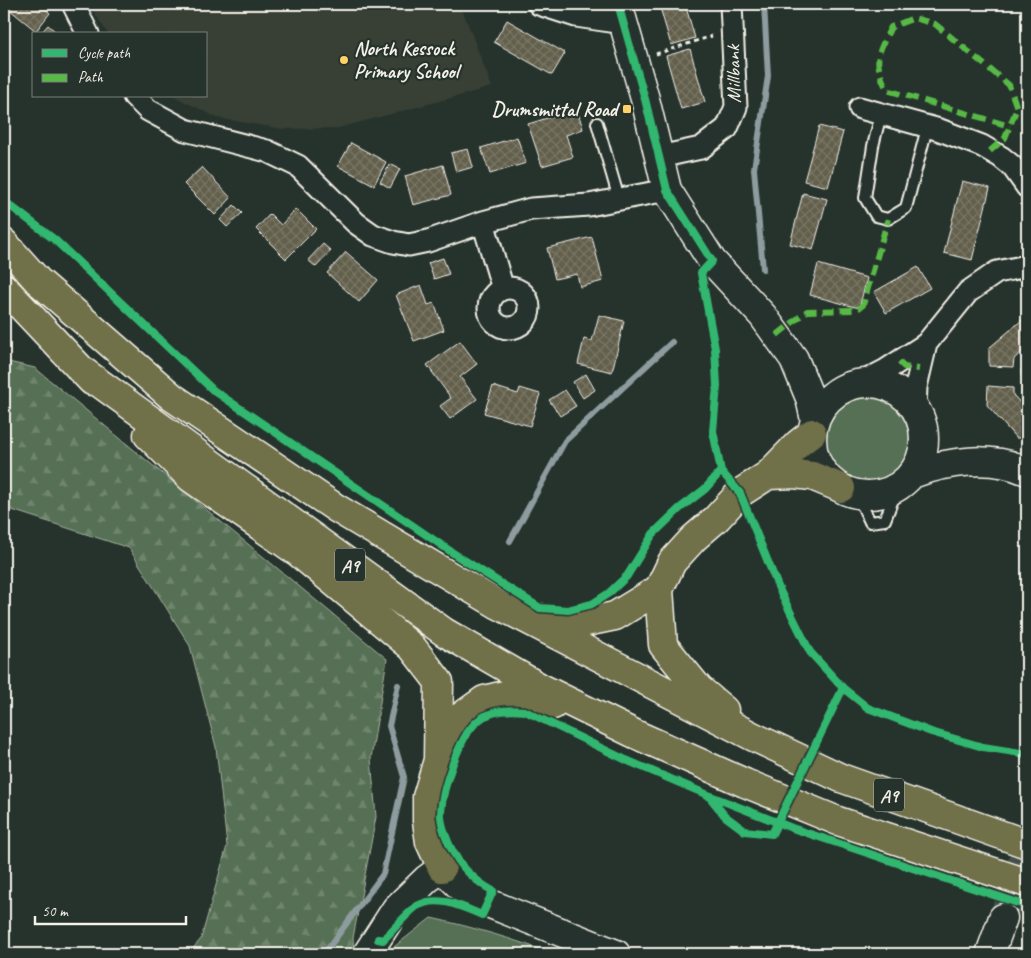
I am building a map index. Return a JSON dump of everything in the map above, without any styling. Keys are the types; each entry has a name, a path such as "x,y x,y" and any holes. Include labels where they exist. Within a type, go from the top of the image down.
{"highway":[{"name":"A9","path":"4,242 38,281 172,397 336,508 497,604 754,737 841,778 1027,844"},
{"name":"A9","path":"4,288 80,369 191,478 299,553 412,647 439,682 438,760"},
{"name":"A9","path":"80,369 444,632 541,688 636,735 838,821 1027,883"},
{"path":"658,589 672,562 694,538 716,519 740,493 768,475 814,427"},
{"path":"768,475 794,474 812,476 847,490"},
{"name":"A9","path":"497,604 539,617 576,624 615,616 658,589 663,645 699,689 754,737"},
{"name":"A9","path":"438,760 459,718 484,700 508,694 557,706 636,735"},
{"path":"438,760 427,797 427,821 430,842 442,868"}],"street":[{"path":"73,4 87,32"},
{"path":"540,4 576,16 621,13 667,190 712,262 763,316 794,359 810,398 814,427 813,450 818,465 828,478 847,490 869,495 886,492 932,467 980,461 1016,466 1027,471"},
{"name":"Millbank","path":"659,157 701,148 727,128 736,107 731,4"},
{"path":"136,98 148,110 185,130 267,151 298,166 356,223 373,235 393,242 409,244 428,241 483,222 531,209 589,205 667,190"},
{"path":"860,108 927,128 940,130 982,146 1001,156 1012,166 1027,187"},
{"path":"483,222 503,289"},
{"path":"814,427 822,406 833,395 886,370 926,344 968,292 997,272 1027,266"},
{"path":"907,479 920,459 924,442 916,387 926,344"},
{"path":"794,359 828,378 854,385 877,383 892,387 905,396 919,417 958,451 980,461"},
{"path":"367,954 396,909 427,879 442,868 462,888 488,903 616,954"},
{"path":"990,954 1003,918"}],"lane":[{"path":"881,114 873,146 865,198 876,216 888,219 906,208 927,128"},
{"path":"597,123 619,199"}],"path":[{"path":"634,61 717,35 733,32"}],"shaded area":[{"name":"North Kessock Primary School","path":"89,4 460,4 492,87 338,128 283,129 218,118 178,98 208,98 208,32 107,32"}],"green space":[{"path":"4,361 35,368 387,659 371,758 376,817 353,938 354,954 188,954 201,939 227,846 216,747 190,646 129,548 9,509 4,510"},
{"path":"868,395 885,398 899,408 909,422 912,439 909,456 899,470 885,480 868,483 851,480 837,470 827,456 824,439 827,422 837,408 851,398"},
{"path":"431,918 493,934 553,954 388,954 390,950"}],"building":[{"path":"4,4 39,4 50,13 36,31"},
{"path":"659,4 685,4 695,38 671,45"},
{"path":"507,20 565,53 552,75 494,42"},
{"path":"48,25 56,32 42,32"},
{"path":"690,49 705,102 681,109 666,56"},
{"path":"577,109 583,129 566,135 573,157 542,166 528,124"},
{"path":"819,126 843,132 828,187 804,181"},
{"path":"517,137 526,163 490,174 481,148"},
{"path":"351,143 386,162 374,185 338,166"},
{"path":"468,149 473,167 456,172 451,153"},
{"path":"390,164 400,169 390,188 380,182"},
{"path":"443,165 451,195 413,205 405,176"},
{"path":"202,167 231,198 215,215 184,184"},
{"path":"962,181 990,188 972,260 944,253"},
{"path":"803,193 827,199 813,250 790,244"},
{"path":"234,205 242,213 227,227 220,220"},
{"path":"296,209 316,229 286,259 256,229 270,214 281,225"},
{"path":"592,237 603,281 580,287 577,274 555,279 547,248"},
{"path":"323,244 331,251 316,267 308,260"},
{"path":"346,252 378,280 359,302 327,273"},
{"path":"443,258 449,274 434,279 428,263"},
{"path":"818,264 867,278 859,308 810,295"},
{"path":"918,267 930,288 886,313 874,292"},
{"path":"421,285 428,305 434,303 444,330 414,341 396,295"},
{"path":"599,315 624,321 612,372 578,364 584,339 592,341"},
{"path":"1022,320 1027,320 1027,347 1014,359 1013,367 989,366 989,348"},
{"path":"460,341 477,364 460,377 477,399 450,419 440,406 451,398 427,365"},
{"path":"586,374 595,390 583,398 573,382"},
{"path":"493,386 518,394 520,388 540,394 530,426 484,413"},
{"path":"988,386 1013,388 1013,395 1027,410 1027,438 1016,438 987,405"},
{"path":"565,390 576,406 560,416 549,400"}],"waterway":[{"path":"763,269 754,169 768,76 764,4"},
{"path":"510,541 565,441 672,342"},
{"path":"324,954 383,874 404,777 389,726 398,685"}],"tunnel":[{"path":"1003,918 1027,847"}],"marked path":[{"path":"990,151 1005,138 1017,108 1009,85 935,24 914,18 891,27 882,44 878,64 887,90 1010,126"},
{"path":"777,335 807,311 856,310 863,305 888,219"},
{"path":"899,362 904,367 919,369"},
{"path":"1027,366 1023,371 1027,382"}],"cycle path":[{"path":"618,4 645,99 667,190 712,261 701,273 715,349 717,386 713,431 721,471 740,493 779,589 810,652 843,688 772,834 745,831 725,816 708,795"},
{"path":"4,201 55,240 213,390 456,555 540,608 568,610 592,604 609,593 627,576 653,534 679,509 705,489 721,471"},
{"path":"843,688 868,708 931,732 983,747 1027,754"},
{"path":"378,939 383,940 413,909 425,903 442,901 458,905 482,915 493,891 470,874 453,852 442,823 442,806 445,787 464,738 478,721 486,715 510,710 525,711 626,760 792,828 1027,906"}],"place":[{"name":"North Kessock Primary School","path":"344,60"},
{"name":"Drumsmittal Road","path":"627,109"}]}
